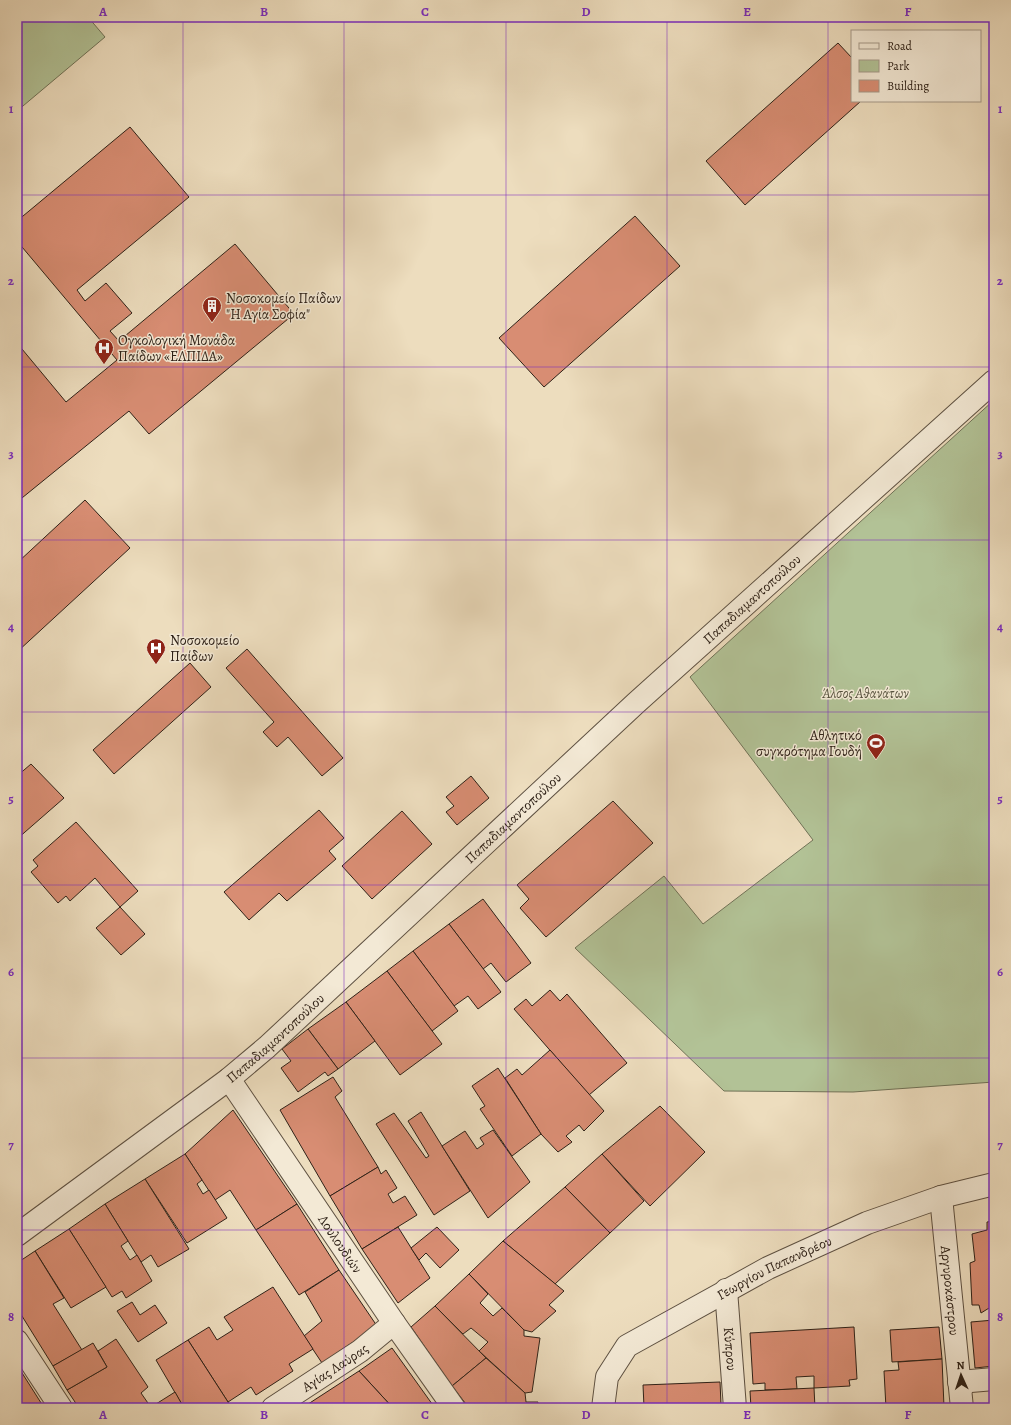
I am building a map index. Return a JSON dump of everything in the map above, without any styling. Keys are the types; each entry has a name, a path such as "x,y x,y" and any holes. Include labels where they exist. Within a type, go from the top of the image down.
{"street":[{"name":"Παπαδιαμαντοπούλου","path":"17,1235 229,1079 267,1047 636,703 994,381"},
{"name":"Λουλουδιών","path":"229,1079 454,1408"},
{"name":"Γεωργίου Παπανδρέου","path":"603,1408 607,1377 627,1346 768,1268 867,1223 941,1197 994,1184"},
{"name":"Αργυροκάστρου","path":"941,1197 962,1408"},
{"name":"Κύπρου","path":"726,1290 735,1408"},
{"name":"Αγίας Λαύρας","path":"273,1408 360,1351 394,1322"},
{"path":"17,1342 61,1408"},
{"path":"959,1382 994,1379"}],"green space":[{"path":"17,17 88,17 105,37 17,111"},
{"name":"Άλσος Αθανάτων","path":"994,400 994,1082 853,1092 724,1091 575,948 664,876 703,924 813,840 690,677"}],"building":[{"path":"838,43 851,57 851,102 860,102 745,205 706,161"},
{"name":"Νοσοκομείο Παίδων \"Η Αγία Σοφία\"","path":"130,127 189,197 77,290 85,301 106,283 132,313 110,331 119,341 235,244 294,314 149,434 129,411 17,502 17,486 19,484 17,482 17,343 66,402 117,360 17,241 17,221"},
{"path":"635,216 680,266 544,387 499,338"},
{"path":"85,500 130,548 17,652 17,563"},
{"path":"247,649 343,758 322,776 288,737 277,747 263,732 274,722 226,668"},
{"path":"190,663 211,687 114,774 93,750"},
{"path":"31,764 64,798 17,839 17,776"},
{"path":"471,776 489,798 457,825 446,812 454,806 446,797"},
{"path":"613,801 653,843 546,937 520,908 529,899 517,885"},
{"path":"319,810 344,838 329,851 336,859 287,901 279,893 249,920 224,892"},
{"path":"402,811 432,844 372,899 342,866"},
{"path":"76,822 138,891 120,907 95,878 70,901 66,896 58,903 31,872 38,866 33,860"},
{"path":"483,899 531,963 506,982 491,963 483,969 449,924"},
{"path":"120,907 145,934 121,955 96,928"},
{"path":"449,924 501,992 478,1009 468,996 454,1006 413,951"},
{"path":"413,951 458,1011 432,1031 387,971"},
{"path":"387,971 442,1044 400,1075 346,1002"},
{"path":"550,990 560,1001 567,994 627,1063 589,1095 514,1009 526,999 532,1006"},
{"path":"346,1002 375,1041 338,1069 308,1029"},
{"path":"308,1029 338,1069 328,1076 325,1072 298,1092 281,1068 291,1061 282,1049"},
{"path":"550,1050 604,1111 584,1131 579,1125 566,1136 572,1142 558,1152 541,1134 505,1078 517,1069 522,1075"},
{"path":"498,1068 541,1134 512,1156 480,1109 485,1106 472,1086"},
{"path":"333,1077 342,1091 335,1097 378,1167 330,1196 280,1110"},
{"path":"660,1106 705,1152 650,1206 602,1154"},
{"path":"233,1110 297,1204 256,1230 230,1190 215,1200 185,1154"},
{"path":"421,1112 470,1191 434,1215 376,1124 394,1113 426,1158 429,1156 408,1121"},
{"path":"493,1130 530,1182 488,1218 442,1146 465,1131 477,1149 484,1144 480,1138"},
{"path":"185,1154 202,1180 197,1184 203,1194 209,1190 227,1218 187,1243 145,1179"},
{"path":"602,1154 644,1201 610,1233 565,1187"},
{"path":"378,1167 381,1174 386,1170 397,1188 388,1194 393,1203 405,1196 417,1215 362,1249 330,1196"},
{"path":"145,1179 189,1249 158,1267 151,1255 141,1262 105,1204"},
{"path":"565,1187 610,1233 555,1284 503,1241"},
{"path":"105,1204 128,1241 121,1246 130,1260 137,1255 152,1281 126,1298 122,1291 112,1297 69,1229"},
{"path":"297,1204 339,1270 299,1295 256,1230"},
{"path":"994,1221 994,1305 981,1313 979,1305 972,1305 970,1263 975,1261 972,1234 987,1230 987,1222"},
{"path":"398,1227 430,1278 398,1303 362,1249"},
{"path":"437,1227 459,1250 440,1268 426,1253 419,1260 411,1248"},
{"path":"69,1229 106,1287 71,1308 35,1251"},
{"path":"503,1241 564,1291 549,1305 556,1311 532,1332 524,1330 469,1274"},
{"path":"35,1251 64,1298 53,1304 82,1350 53,1366 17,1308 17,1263"},
{"path":"339,1270 377,1326 322,1363 304,1336 322,1321 305,1292"},
{"path":"469,1274 488,1294 480,1303 493,1316 502,1308 524,1330 524,1336 540,1338 532,1392 525,1393 479,1351 488,1342 471,1328 463,1334 435,1306"},
{"path":"273,1287 313,1349 289,1364 293,1371 256,1395 251,1387 228,1402 188,1340 209,1327 217,1340 233,1330 224,1317"},
{"path":"132,1302 140,1315 155,1305 167,1323 138,1342 117,1311"},
{"path":"435,1306 486,1358 452,1386 411,1327"},
{"path":"994,1320 994,1366 975,1368 971,1322"},
{"path":"854,1327 857,1379 849,1380 850,1386 814,1388 814,1376 796,1377 797,1389 765,1390 765,1383 753,1384 750,1333"},
{"path":"939,1327 942,1359 892,1362 890,1330"},
{"path":"116,1339 148,1387 141,1393 150,1406 146,1408 79,1408 67,1390 107,1367 98,1351"},
{"path":"188,1340 231,1408 184,1408 156,1360"},
{"path":"93,1343 107,1367 67,1390 53,1366"},
{"path":"392,1348 435,1408 393,1408 359,1371"},
{"path":"486,1358 525,1393 526,1402 538,1402 537,1408 469,1408 452,1386"},
{"path":"942,1359 944,1407 886,1408 884,1371 899,1370 898,1362"},
{"path":"17,1365 43,1406 39,1408 17,1408"},
{"path":"359,1371 393,1408 302,1408"},
{"path":"720,1382 721,1404 644,1407 643,1385"},
{"path":"814,1388 815,1408 751,1408 750,1391"},
{"path":"175,1392 184,1408 158,1408 156,1404"},
{"path":"721,1404 721,1408 654,1408 655,1407"},
{"path":"984,1405 994,1405 994,1408 984,1408"}],"place":[{"name":"Νοσοκομείο Παίδων \"Η Αγία Σοφία\"","path":"212,323"},
{"name":"Ογκολογική Μονάδα Παίδων «ΕΛΠΙΔΑ»","path":"104,365"},
{"name":"Νοσοκομείο Παίδων","path":"156,665"},
{"name":"Αθλητικό συγκρότημα Γουδή","path":"876,760"}]}
